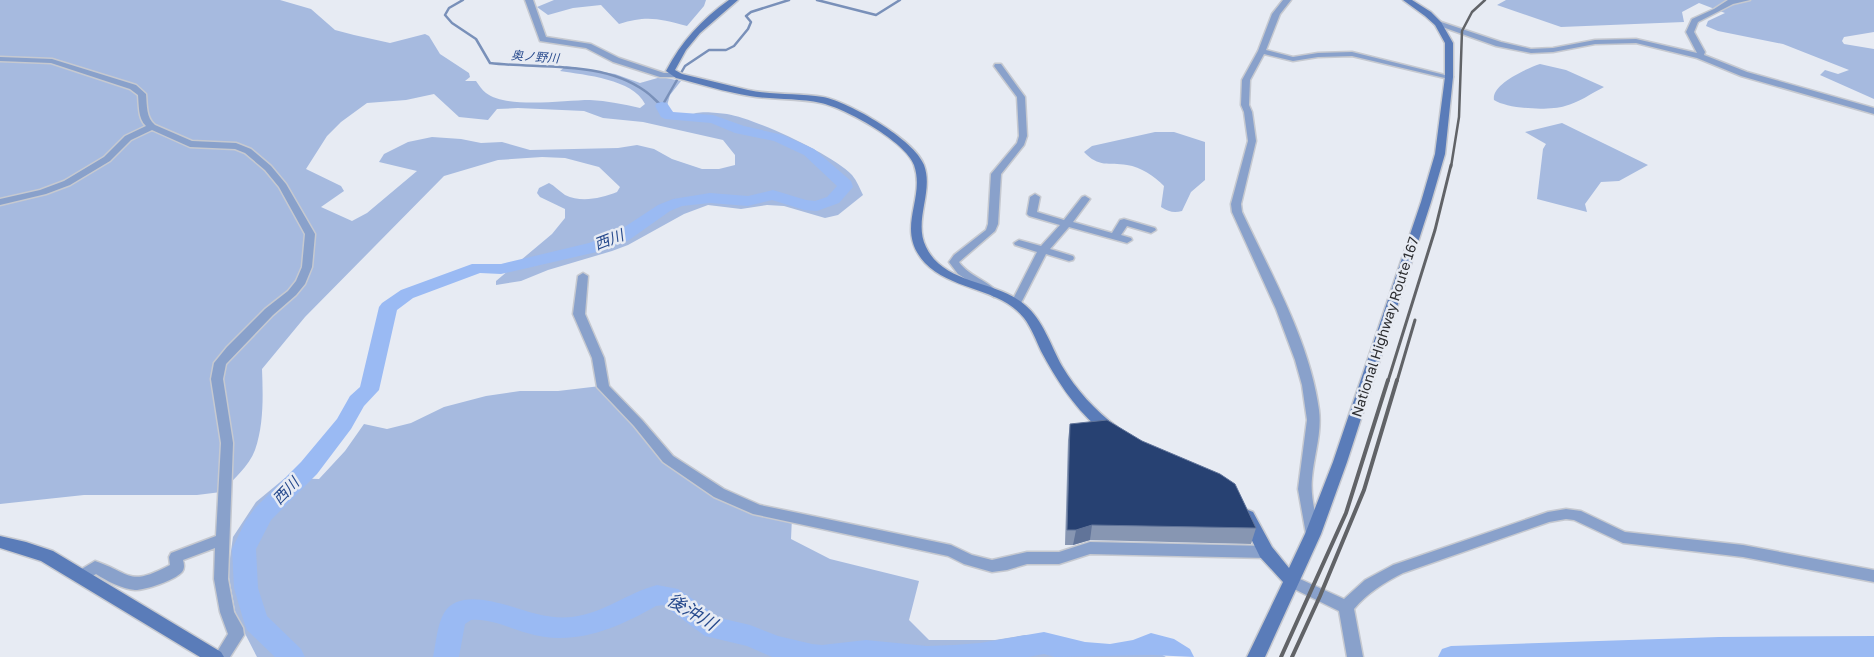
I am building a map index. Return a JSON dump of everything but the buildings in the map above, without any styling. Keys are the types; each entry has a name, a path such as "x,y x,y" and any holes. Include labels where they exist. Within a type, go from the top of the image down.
{"street":[{"path":"529,0 543,38 588,46 663,76 674,75 749,93 823,100 845,107 896,139 915,156 919,164 921,176 915,235 924,254 942,271 959,281 1016,302 1030,317 1066,385 1074,396 1096,418 1120,436"},
{"path":"674,75 670,71 689,40 716,12 734,0"},
{"path":"1287,0 1276,14 1262,51 1246,80 1245,105 1248,112 1252,141 1236,204 1237,212 1276,299 1307,384 1313,412 1313,438 1305,489 1313,534"},
{"name":"National Highway Route 167","path":"1258,652 1313,534 1340,462 1426,202 1440,154 1449,77 1449,43 1438,24 1428,14 1407,0"},
{"path":"1700,56 1701,52 1690,32 1695,21 1717,12 1731,2 1746,0"},
{"path":"1438,24 1523,50 1547,51 1595,42 1625,40 1700,56 1749,76 1874,111"},
{"path":"1262,51 1293,59 1318,55 1352,54 1449,77"},
{"path":"0,59 52,61 132,87 142,94 146,122 152,127 190,144 236,146 248,151 268,168 282,186 310,234 308,267 301,282 292,293 245,335 220,363 217,379 227,443 227,478 221,579 227,612 235,628 236,635 222,657"},
{"path":"994,294 989,287 960,270 954,262 990,231 993,224 996,174 1021,143 1023,136 1021,97 998,66"},
{"path":"0,202 43,192 83,175 106,159 128,138 152,127"},
{"path":"1035,197 1032,214 1127,240"},
{"path":"1016,302 1043,250 1067,223 1085,198"},
{"path":"1115,237 1124,222 1151,230"},
{"path":"1020,242 1069,258"},
{"path":"583,276 583,290 578,313 601,362 603,388 638,423 668,459 719,493 758,510 951,551 968,560 992,566 1026,558 1059,558 1090,548 1266,552"},
{"path":"1243,505 1266,552 1291,581 1346,607"},
{"path":"1346,607 1362,591 1381,577 1398,569 1528,522 1566,514 1576,516 1623,538 1743,551 1874,576"},
{"path":"80,577 95,567 120,581 139,585 157,579 177,568 176,557 222,540"},
{"path":"0,542 26,548 47,556 215,657"},
{"path":"1346,607 1354,652"}],"shaded area":[{"path":"0,0 280,0 311,9 335,30 354,35 390,43 425,34 429,36 440,54 469,73 470,77 465,81 476,81 486,93 507,101 590,100 640,108 645,104 630,89 619,84 595,77 560,71 566,66 615,74 640,83 661,77 681,81 670,95 666,109 673,112 674,116 704,112 727,114 774,130 828,157 842,167 854,177 863,195 838,215 825,218 784,206 767,205 741,209 708,205 684,214 628,245 548,270 521,281 496,285 496,281 552,234 565,218 565,209 540,197 537,193 539,188 549,183 565,195 585,199 598,198 617,192 620,187 599,167 565,158 542,157 498,160 444,176 305,317 262,369 263,399 255,450 245,467 221,492 197,495 84,495 0,504","holes":["434,94 459,117 488,120 497,109 584,111 603,118 643,122 723,140 735,155 735,165 719,169 702,169 672,159 654,149 637,145 618,148 530,150 502,142 481,143 461,139 432,137 408,142 384,154 379,162 417,171 367,213 352,221 321,207 344,191 341,186 306,169 327,136 341,122 367,103 406,100"]},
{"path":"554,0 706,0 704,6 687,26 653,19 629,21 619,24 601,5 573,8 548,15 537,7"},
{"path":"1506,0 1874,0 1874,32 1844,37 1842,41 1844,44 1874,49 1874,99 1820,75 1825,70 1838,74 1849,70 1783,44 1718,31 1706,26 1708,21 1725,13 1699,3 1682,12 1684,22 1561,27 1497,5"},
{"path":"1540,64 1566,70 1604,87 1575,103 1558,108 1518,107 1494,100 1498,88 1504,83 1519,73"},
{"path":"1562,123 1648,165 1619,181 1601,182 1585,204 1587,212 1537,199 1543,149 1546,144 1525,132"},
{"path":"1155,132 1174,132 1205,142 1205,180 1191,192 1182,211 1172,212 1161,207 1164,186 1147,172 1132,166 1099,162 1084,152 1092,146"},
{"path":"609,385 640,417 669,454 736,498 792,517 791,539 830,559 919,581 909,620 929,640 995,640 1025,635 1105,651 1127,648 1155,651 1166,657 257,657 236,616 228,572 233,537 256,502 285,478 319,479 345,451 364,424 387,429 411,423 444,407 486,396 520,391 558,391"}],"waterway":[{"name":"奥ノ野川","path":"463,0 449,8 445,15 452,23 476,39 490,63 570,68 610,74 628,81 645,91 662,106 685,66 709,50 726,50 734,46 748,29 751,22 746,16 751,12 789,0"},
{"name":"西川","path":"817,0 876,15 900,0"},
{"name":"西川","path":"292,657 256,622 246,588 244,549 253,529 263,514 309,468 344,424 357,401 369,390 388,307 407,294 478,268 501,269 595,247 623,236 664,208 679,202 710,198 748,201 773,195 804,205 817,206 833,200 845,187 845,184 809,152 778,138 740,130 713,119 670,116 666,114 662,106"},
{"name":"後沖川","path":"446,657 454,618 469,610 486,610 539,626 561,628 602,621 657,595 669,596 714,628 750,636 776,647 812,655 822,656 866,651 927,657 954,656 980,654 1044,643 1085,653 1110,655 1135,651 1151,644 1165,647 1181,657"},
{"name":"後沖川","path":"1451,657 1719,648 1874,647"}],"railway":[{"path":"1451,167 1459,117 1462,31 1472,12 1485,0"},
{"path":"1388,381 1435,230 1451,165"},
{"path":"1397,381 1415,320"},
{"path":"1281,657 1346,513 1388,380"},
{"path":"1292,657 1320,596 1364,490 1397,380"}]}
